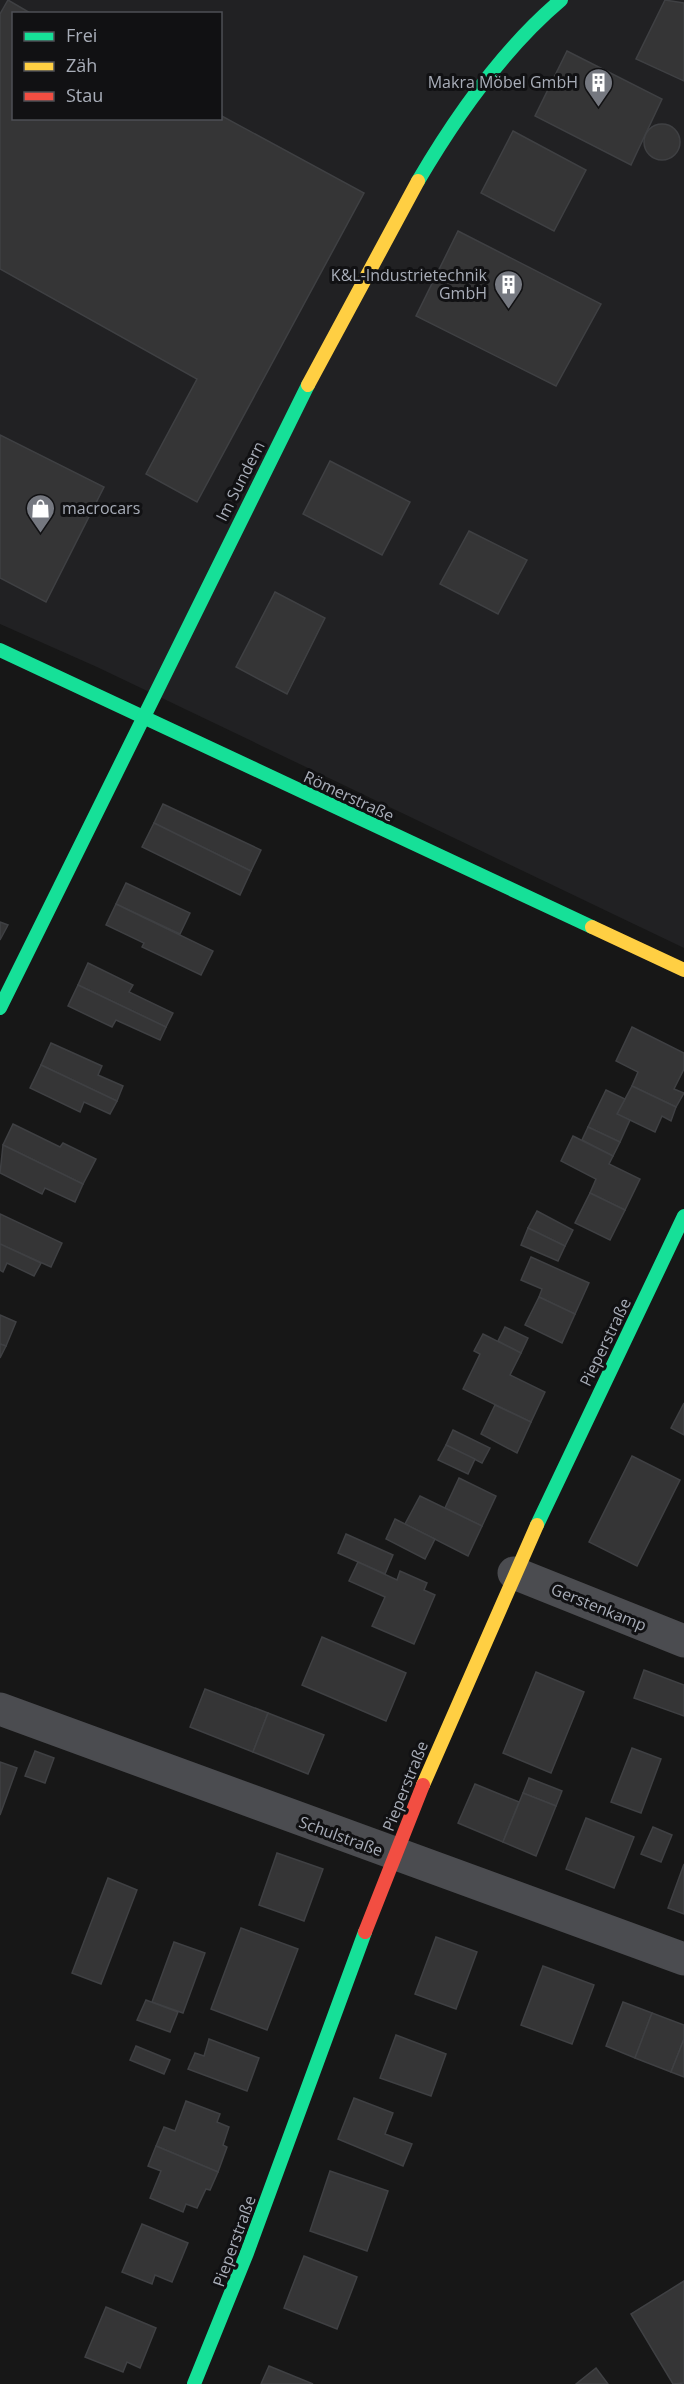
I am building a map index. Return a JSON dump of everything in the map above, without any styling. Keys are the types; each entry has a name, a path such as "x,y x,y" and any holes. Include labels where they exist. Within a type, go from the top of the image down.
{"street":[{"name":"Im Sundern","path":"0,1008 262,473 362,280 416,184 486,81 561,0"},
{"name":"Römerstraße","path":"0,650 684,970"},
{"name":"Pieperstraße","path":"194,2384 232,2295 394,1855 514,1573 684,1216"},
{"name":"Gerstenkamp","path":"514,1573 684,1641"},
{"name":"Schulstraße","path":"0,1709 394,1855 684,1959"}],"shaded area":[{"path":"0,0 684,0 684,948 97,667 0,624"}],"building":[{"path":"8,0 29,12 12,12 12,120 222,120 222,116 364,193 197,502 146,474 197,379 0,269 0,14"},
{"path":"665,0 684,3 684,81 636,59"},
{"name":"Makra Möbel GmbH","path":"567,51 662,99 631,165 535,116"},
{"path":"662,124 675,129 680,142 675,155 662,160 649,155 644,142 649,129"},
{"path":"513,131 586,170 554,231 481,193"},
{"name":"K&L-Industrietechnik GmbH","path":"458,231 601,304 556,386 416,316"},
{"name":"macrocars","path":"0,435 104,487 46,602 0,578"},
{"path":"330,461 410,502 382,555 303,514"},
{"path":"469,531 527,560 498,614 440,584"},
{"path":"275,592 325,618 287,694 236,667"},
{"path":"163,804 261,850 251,871 154,823"},
{"path":"154,823 251,871 240,895 142,847"},
{"path":"126,883 190,913 180,934 116,904"},
{"path":"116,904 213,951 201,975 142,947 144,943 106,925"},
{"path":"0,922 8,925 0,940"},
{"path":"88,963 133,985 129,992 173,1013 166,1027 78,985"},
{"path":"78,985 166,1027 160,1040 116,1020 112,1027 68,1006"},
{"path":"632,1027 684,1053 684,1069 674,1089 684,1093 676,1107 632,1086 638,1072 616,1061"},
{"path":"51,1043 102,1066 98,1075 123,1086 117,1101 41,1065"},
{"path":"41,1065 117,1101 110,1114 84,1102 80,1112 30,1088"},
{"path":"632,1086 676,1107 671,1121 662,1116 655,1132 617,1114"},
{"path":"606,1090 625,1099 617,1114 630,1120 620,1142 588,1127"},
{"path":"13,1124 60,1147 63,1143 96,1159 83,1184 3,1145"},
{"path":"588,1127 620,1142 613,1156 582,1140"},
{"path":"573,1136 613,1156 609,1164 640,1179 625,1210 590,1193 596,1179 561,1161"},
{"path":"3,1145 83,1184 75,1202 45,1188 42,1194 0,1173"},
{"path":"590,1193 625,1210 610,1240 575,1223"},
{"path":"537,1211 573,1230 565,1246 528,1228"},
{"path":"0,1214 62,1243 51,1267 0,1244"},
{"path":"528,1228 565,1246 558,1261 521,1245"},
{"path":"0,1244 41,1263 34,1276 7,1263 3,1272 0,1270"},
{"path":"531,1257 589,1283 575,1314 539,1297 542,1289 521,1280"},
{"path":"539,1297 575,1314 562,1343 525,1325"},
{"path":"0,1315 16,1322 6,1346 0,1344"},
{"path":"505,1327 528,1338 521,1353 498,1341"},
{"path":"483,1334 521,1353 510,1375 545,1392 531,1422 463,1389 480,1354 474,1351"},
{"path":"0,1344 6,1346 0,1358"},
{"path":"684,1403 684,1435 671,1428"},
{"path":"495,1405 531,1422 517,1453 481,1434"},
{"path":"453,1430 490,1448 482,1463 446,1445"},
{"path":"446,1445 475,1459 468,1474 438,1460"},
{"path":"632,1456 680,1480 637,1566 589,1542"},
{"path":"459,1478 496,1496 482,1526 445,1508"},
{"path":"420,1496 482,1526 468,1556 405,1524"},
{"path":"395,1519 435,1539 425,1559 386,1539"},
{"path":"346,1534 393,1555 385,1574 338,1553"},
{"path":"358,1562 397,1580 400,1571 427,1583 424,1590 435,1595 414,1644 372,1626 385,1597 349,1581"},
{"path":"322,1637 406,1673 386,1721 302,1685"},
{"path":"644,1670 684,1685 684,1716 634,1698"},
{"path":"536,1672 584,1692 551,1773 503,1753"},
{"path":"205,1689 268,1713 253,1752 190,1727"},
{"path":"268,1713 324,1735 308,1774 253,1752"},
{"path":"632,1748 661,1759 641,1813 611,1802"},
{"path":"35,1751 54,1758 45,1783 25,1776"},
{"path":"0,1762 17,1768 0,1815"},
{"path":"529,1778 562,1791 556,1806 523,1793"},
{"path":"475,1784 519,1802 503,1842 458,1823"},
{"path":"523,1793 556,1806 536,1856 503,1842"},
{"path":"586,1818 634,1837 614,1888 566,1869"},
{"path":"653,1827 672,1835 661,1862 641,1854"},
{"path":"277,1853 323,1869 304,1921 259,1905"},
{"path":"684,1864 684,1914 668,1908"},
{"path":"108,1878 137,1890 101,1984 72,1973"},
{"path":"241,1928 298,1949 267,2030 211,2009"},
{"path":"436,1937 477,1952 456,2009 415,1994"},
{"path":"174,1942 205,1953 183,2013 152,2002"},
{"path":"543,1966 594,1985 572,2044 521,2025"},
{"path":"146,2000 178,2012 170,2032 137,2020"},
{"path":"623,2002 652,2013 635,2058 606,2046"},
{"path":"652,2013 684,2025 684,2039 671,2072 635,2058"},
{"path":"396,2035 446,2054 431,2096 380,2078"},
{"path":"209,2039 259,2058 247,2091 188,2069 195,2053 204,2056"},
{"path":"684,2039 684,2077 671,2072"},
{"path":"136,2046 170,2060 164,2074 130,2060"},
{"path":"354,2098 393,2113 385,2134 412,2144 403,2166 338,2139"},
{"path":"186,2101 220,2114 217,2122 229,2127 223,2145 227,2147 218,2172 156,2146 164,2127 175,2131"},
{"path":"156,2146 218,2172 210,2190 206,2189 197,2208 186,2204 183,2212 150,2198 161,2171 148,2166"},
{"path":"330,2171 388,2191 367,2251 310,2231"},
{"path":"142,2224 188,2243 172,2282 155,2275 152,2284 122,2272"},
{"path":"304,2256 357,2277 337,2329 284,2308"},
{"path":"684,2281 684,2383 673,2384 631,2314"},
{"path":"106,2307 156,2328 140,2368 127,2362 123,2372 85,2357"},
{"path":"269,2366 313,2384 261,2384"},
{"path":"596,2368 608,2384 576,2384"}],"traffic: fast":[{"path":"418,181 448,132 482,84 520,40 561,0"},
{"path":"0,1008 308,385"},
{"path":"0,650 592,927"},
{"path":"537,1525 684,1216"},
{"path":"194,2384 247,2253 365,1932"}],"traffic: slow":[{"path":"308,385 418,181"},
{"path":"592,927 684,970"},
{"path":"423,1785 537,1525"}],"traffic: jam":[{"path":"365,1932 423,1785"}],"place":[{"name":"Makra Möbel GmbH","path":"599,108"},
{"name":"K&L-Industrietechnik GmbH","path":"508,310"},
{"name":"macrocars","path":"41,534"}]}
